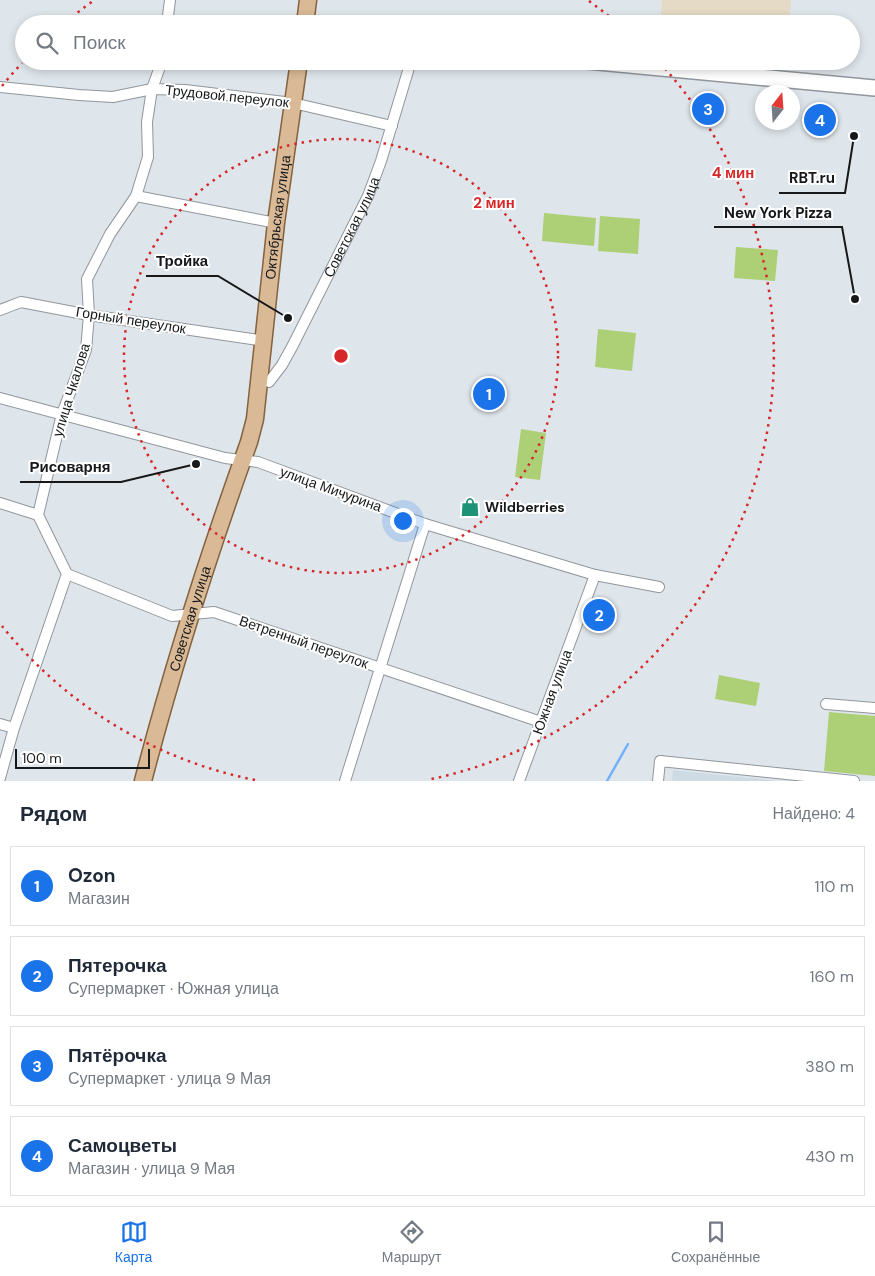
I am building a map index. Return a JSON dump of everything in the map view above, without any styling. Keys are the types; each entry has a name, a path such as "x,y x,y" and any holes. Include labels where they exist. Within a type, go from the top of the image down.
{"main road":[{"path":"306,15 308,0"},
{"name":"Октябрьская улица","path":"243,460 255,419 276,223 298,70"},
{"path":"683,70 875,88"},
{"name":"Советская улица","path":"143,781 159,719 191,614 243,460"}],"street":[{"path":"168,15 170,0"},
{"name":"улица Чкалова","path":"38,515 62,414 86,350 89,314 87,279 110,234 136,196 148,157 147,122 152,89 159,70"},
{"name":"Советская улица","path":"269,382 282,365 368,196 408,70"},
{"name":"Трудовой переулок","path":"0,87 79,95 113,96 152,89 185,90 293,103 392,126"},
{"path":"136,196 276,223"},
{"name":"Горный переулок","path":"0,310 21,302 264,340"},
{"name":"улица Мичурина","path":"0,398 225,458 258,462 425,524 596,575 659,587"},
{"path":"0,503 38,515 67,574 14,728 0,778"},
{"path":"345,781 425,524"},
{"name":"Ветренный переулок","path":"67,574 172,616 214,612 540,722"},
{"name":"Южная улица","path":"519,781 596,575"},
{"path":"826,704 875,708"},
{"path":"0,724 14,728"},
{"path":"658,781 660,761 854,781"}],"shaded area":[{"path":"662,0 791,0 790,15 661,15"},
{"path":"673,770 778,781 672,781"}],"green space":[{"path":"544,213 596,218 594,246 542,241"},
{"path":"600,216 640,219 638,254 598,251"},
{"path":"736,247 778,250 775,281 734,278"},
{"path":"598,329 636,333 632,371 595,367"},
{"path":"521,429 546,433 540,480 515,477"},
{"path":"719,675 760,683 756,706 715,699"},
{"path":"829,712 875,716 875,776 824,771"}],"waterway":[{"path":"607,781 628,744"}],"place":[{"name":"Пятёрочка","path":"708,109"},
{"name":"Самоцветы","path":"820,120"},
{"name":"RBT.ru","path":"854,136"},
{"name":"New York Pizza","path":"855,299"},
{"name":"Тройка","path":"288,318"},
{"name":"Ozon","path":"489,394"},
{"name":"Рисоварня","path":"196,464"},
{"name":"Wildberries","path":"470,507"},
{"name":"Пятерочка","path":"599,615"}]}
